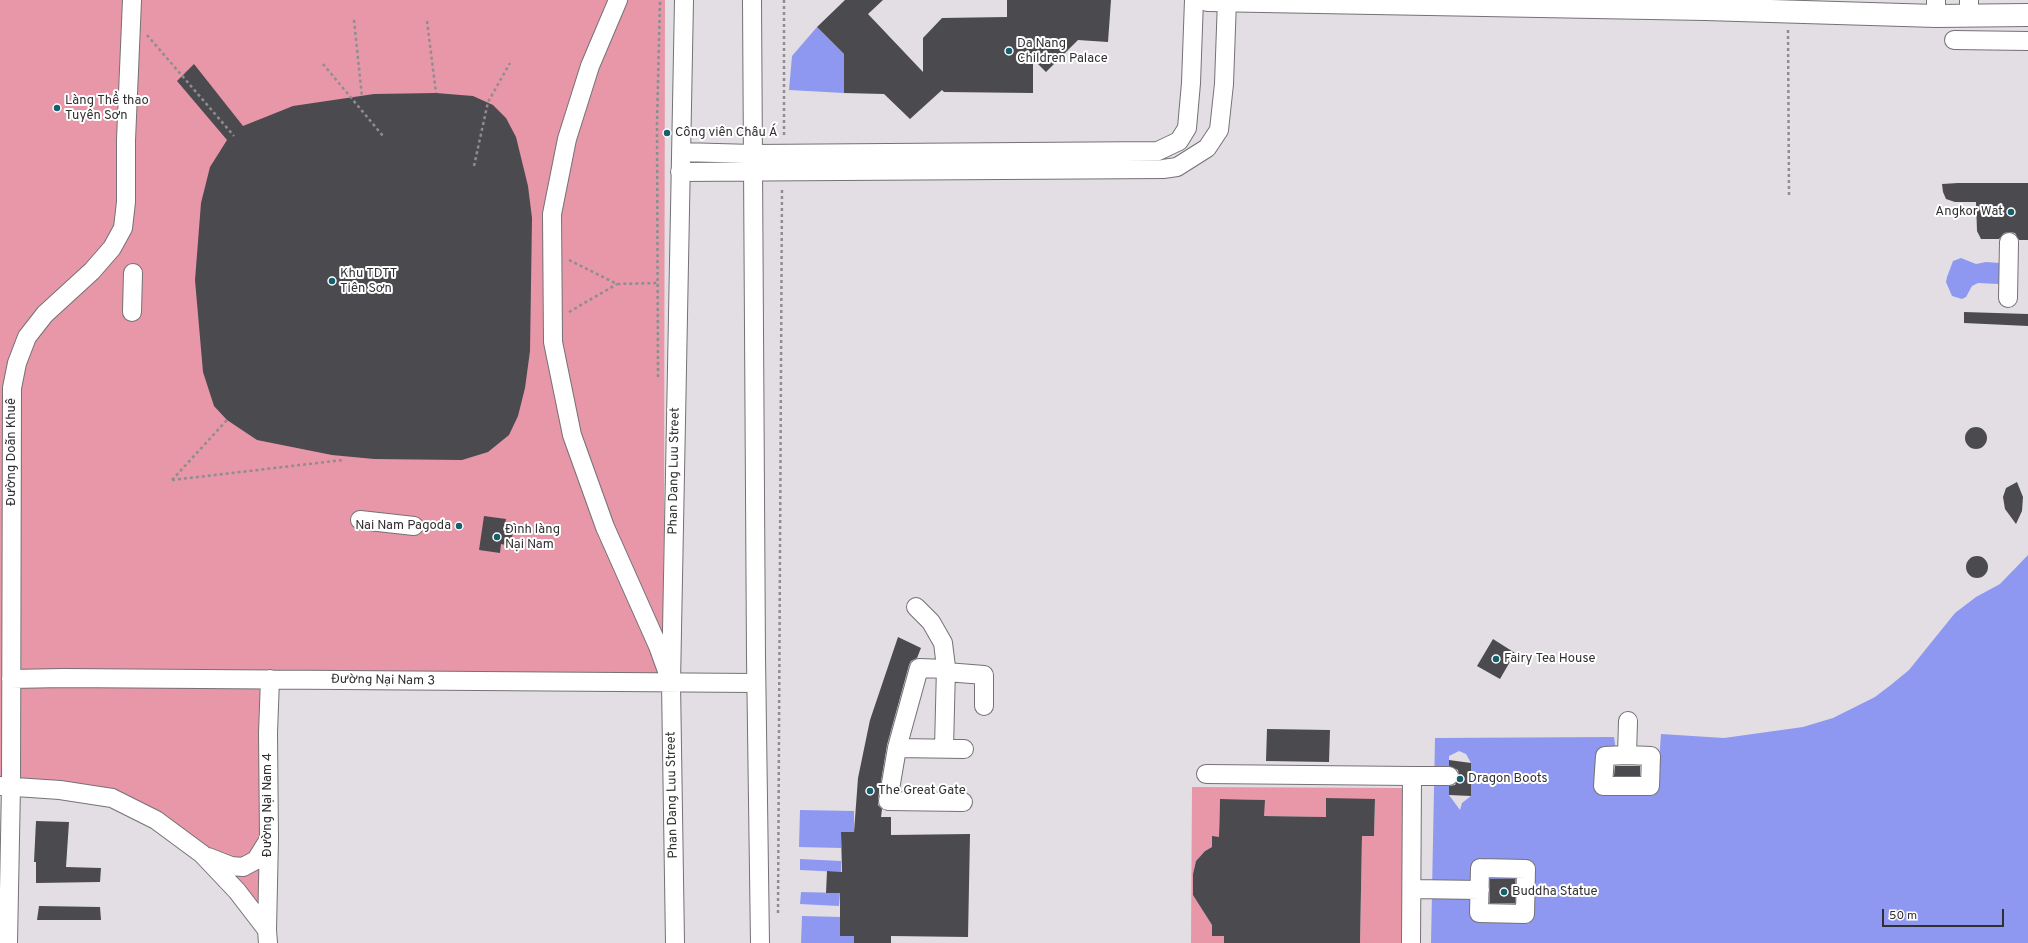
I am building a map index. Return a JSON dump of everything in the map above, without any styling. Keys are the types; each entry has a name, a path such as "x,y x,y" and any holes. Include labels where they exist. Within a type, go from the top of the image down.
{"main road":[{"path":"1220,0 1969,8 2028,14"}],"street":[{"name":"Đường Doãn Khuê","path":"4,936 5,786 11,680 12,388 17,363 27,337 45,314 92,272 112,248 123,228 126,202 126,140 132,0"},
{"path":"618,0 590,66 567,139 552,214 553,342 572,435 605,528 658,646 671,683"},
{"name":"Phan Dang Luu Street","path":"675,943 671,683 684,0"},
{"path":"752,0 756,684 760,943"},
{"path":"681,152 753,154 1158,151 1179,141 1187,128 1191,83 1194,0"},
{"path":"680,172 753,172 782,170 1163,169 1177,167 1207,148 1219,130 1224,84 1220,0"},
{"path":"1954,40 2028,41"},
{"path":"2008,298 2009,249"},
{"path":"132,273 132,312"},
{"path":"360,520 414,526"},
{"path":"916,607 937,631 943,643 946,671 944,748"},
{"path":"963,802 888,801 897,748 919,668 984,675 984,706"},
{"name":"Đường Nại Nam 3","path":"11,680 63,678 270,679 756,684"},
{"name":"Đường Nại Nam 4","path":"268,936 268,733 270,679"},
{"path":"1627,755 1628,721"},
{"path":"897,748 964,749"},
{"path":"1206,774 1449,776"},
{"path":"1412,776 1412,943"},
{"path":"5,786 60,790 112,798 156,820 202,854 237,891 268,936"},
{"path":"202,854 231,866 243,867 256,860 269,838"},
{"path":"1412,889 1480,890"}],"path":[{"path":"784,0 784,143"},
{"path":"354,20 362,97"},
{"path":"427,21 436,93"},
{"path":"1788,30 1789,194"},
{"path":"146,34 234,136"},
{"path":"474,166 488,102 510,63"},
{"path":"323,64 383,136"},
{"path":"778,919 782,170"},
{"path":"552,251 617,284"},
{"path":"553,322 617,284 658,282"},
{"path":"227,420 172,480 343,460"}],"shaded area":[{"name":"Khu TDTT Tiên Sơn","path":"0,0 665,0 664,534 662,675 265,672 259,911 114,791 0,779"},
{"path":"1192,787 1403,788 1402,943 1360,943 1362,836 1374,836 1375,799 1326,799 1326,817 1264,816 1264,800 1220,799 1219,830 1224,837 1212,837 1212,847 1205,851 1196,861 1193,874 1193,894 1212,925 1224,936 1224,943 1191,943"}],"water":[{"path":"817,27 844,54 844,93 789,90 792,56"},
{"path":"1961,258 1976,264 1986,262 2000,263 1999,284 1978,283 1972,286 1966,297 1962,299 1952,296 1946,282 1947,277 1953,261"},
{"path":"2028,555 2028,943 1431,943 1435,738 1614,737 1616,751 1597,751 1598,792 1657,791 1661,734 1724,738 1803,727 1833,718 1875,697 1909,670 1955,613 1976,597 2000,584"},
{"path":"800,810 854,811 854,832 841,832 841,848 799,847"},
{"path":"800,859 841,861 841,872 800,870"},
{"path":"801,892 840,893 839,906 800,904"},
{"path":"802,916 841,917 840,936 854,936 854,943 801,943"}],"pier":[{"name":"Dragon Boots","path":"1459,751 1466,754 1471,763 1471,796 1462,803 1460,810 1449,795 1449,756"}],"building":[{"path":"845,0 883,0 868,14 923,72 923,38 942,18 1007,17 1007,0 1111,0 1108,42 1078,40 1046,72 1033,59 1033,93 944,92 942,90 910,119 884,94 844,93 844,54 817,27"},
{"path":"194,64 243,126 293,106 374,94 436,93 473,96 493,105 506,118 516,137 528,186 532,218 530,351 525,388 518,416 509,435 488,452 462,460 374,459 332,455 257,440 227,420 214,406 203,372 195,280 201,203 210,167 227,140 177,81"},
{"name":"Angkor Wat","path":"2028,183 2028,240 2019,240 2015,233 2010,232 2004,233 1999,239 1981,239 1977,231 1976,202 1955,202 1946,199 1943,192 1942,184"},
{"path":"1964,312 2028,314 2028,326 1964,323"},
{"path":"1976,427 1984,430 1987,438 1984,446 1976,449 1968,446 1965,438 1968,430"},
{"path":"2017,482 2023,497 2022,511 2016,524 2005,509 2003,497 2006,488"},
{"name":"Đình làng Nại Nam","path":"484,516 506,519 504,529 513,530 511,546 501,544 500,553 479,550"},
{"path":"1977,556 1985,559 1988,567 1985,575 1977,578 1969,575 1966,567 1969,559"},
{"name":"The Great Gate","path":"898,637 921,648 917,658 911,661 909,665 887,745 878,805 882,809 881,817 891,817 891,835 970,834 968,937 891,936 891,943 854,943 854,936 840,936 840,893 826,893 827,871 842,872 841,832 854,832 858,778 870,720"},
{"name":"Fairy Tea House","path":"1493,639 1515,653 1500,679 1477,666"},
{"path":"1267,729 1330,730 1329,762 1266,761"},
{"name":"Dragon Boots","path":"1449,760 1471,763 1471,796 1449,795 1449,786 1455,785 1459,776 1458,770 1449,766"},
{"path":"1615,766 1640,766 1640,776 1614,776"},
{"path":"1326,798 1375,799 1374,836 1362,836 1360,943 1224,943 1224,936 1212,936 1212,925 1193,895 1193,874 1196,861 1205,851 1212,847 1212,836 1219,837 1220,799 1265,800 1264,816 1326,817"},
{"path":"36,821 69,822 66,867 101,868 100,882 36,883 36,862 34,862"},
{"name":"Buddha Statue","path":"1490,879 1515,879 1515,903 1490,903"},
{"path":"39,906 100,907 101,920 37,920"}],"place":[{"name":"Da Nang Children Palace","path":"1009,51"},
{"name":"Làng Thể thao Tuyên Sơn","path":"57,108"},
{"name":"Công viên Châu Á","path":"667,133"},
{"name":"Angkor Wat","path":"2011,212"},
{"name":"Khu TDTT Tiên Sơn","path":"332,281"},
{"name":"Nai Nam Pagoda","path":"459,526"},
{"name":"Đình làng Nại Nam","path":"497,537"},
{"name":"Fairy Tea House","path":"1496,659"},
{"name":"Dragon Boots","path":"1460,779"},
{"name":"The Great Gate","path":"870,791"},
{"name":"Buddha Statue","path":"1504,892"}]}
